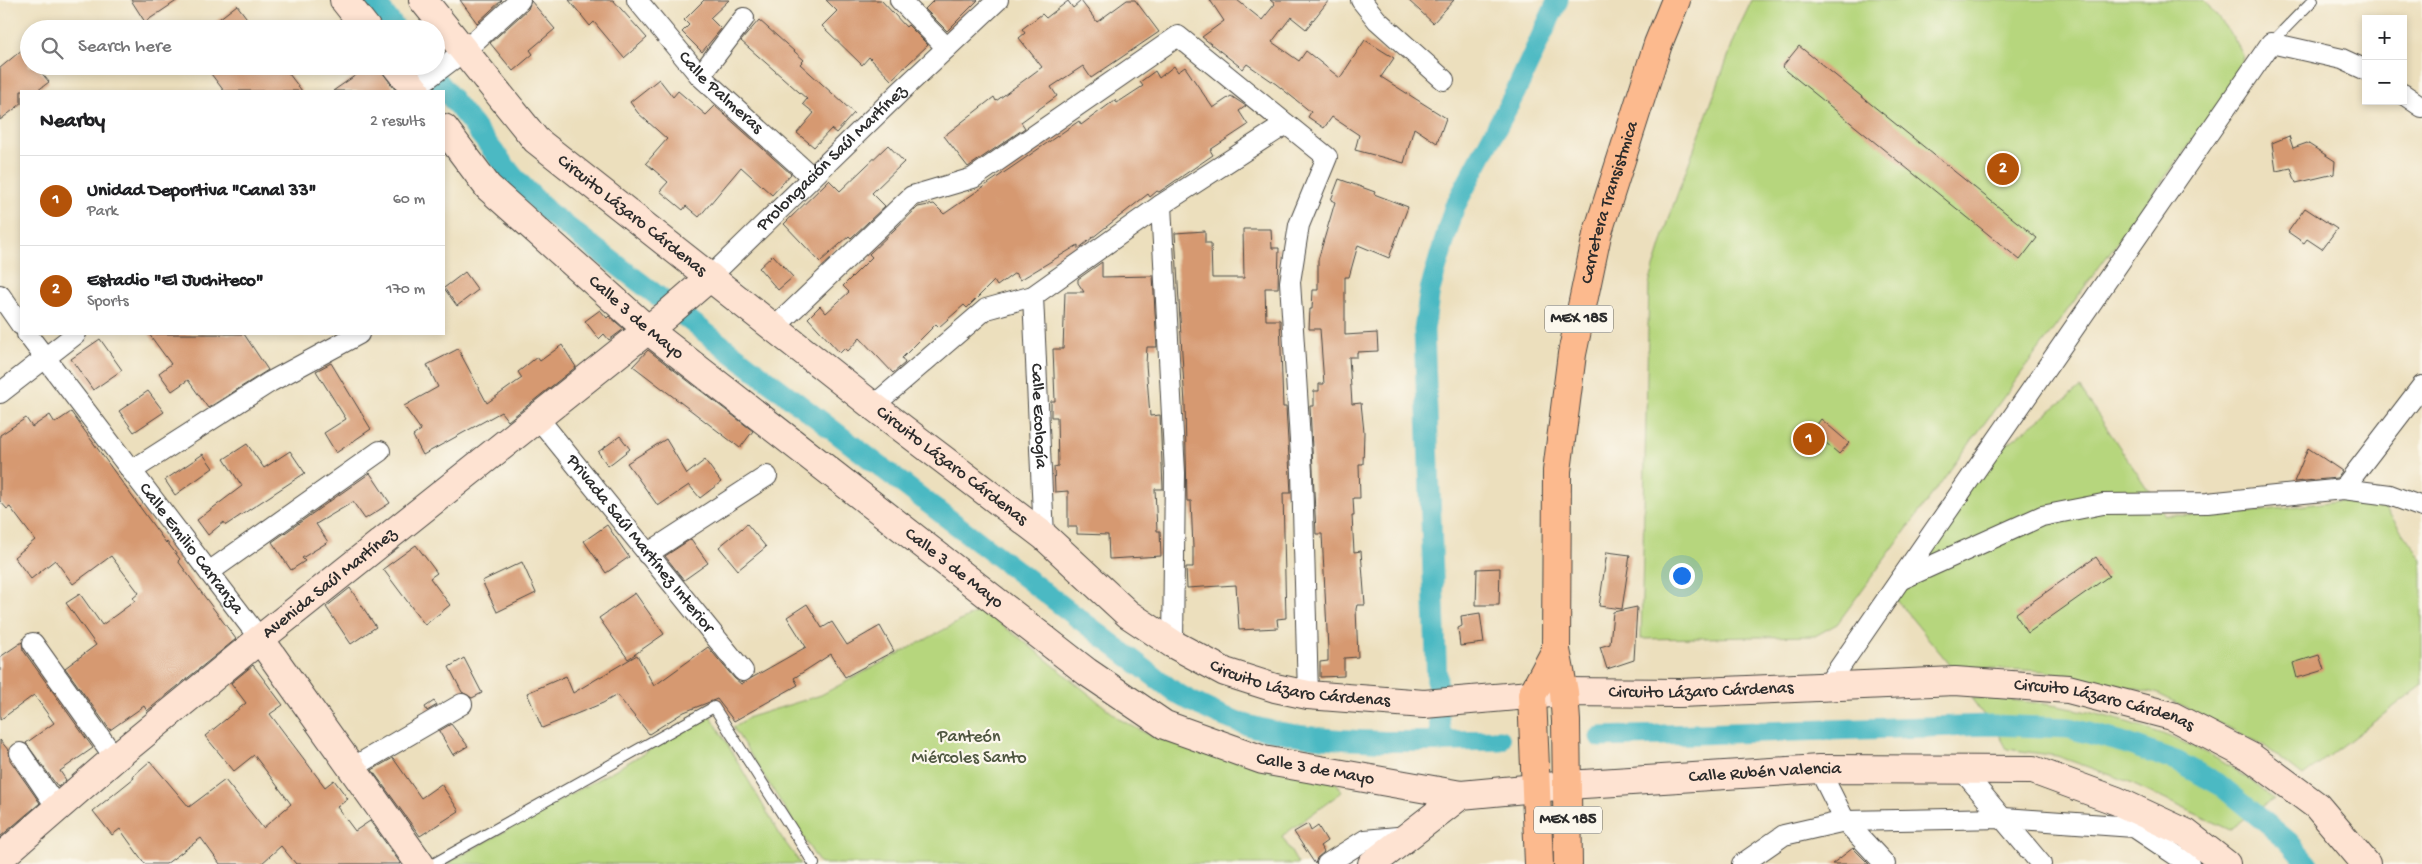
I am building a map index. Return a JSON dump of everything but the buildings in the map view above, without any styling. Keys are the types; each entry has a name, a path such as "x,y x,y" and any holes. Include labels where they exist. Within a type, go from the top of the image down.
{"main road":[{"name":"Carretera Transistmica","path":"1556,650 1557,471 1572,354 1597,235 1658,44 1676,0"},
{"name":"MEX 185","path":"1556,650 1564,692 1566,722 1568,864"},
{"name":"MEX 185","path":"1538,864 1532,695 1556,650"}],"street":[{"path":"344,0 359,20"},
{"name":"Circuito Lázaro Cárdenas","path":"423,0 436,20"},
{"path":"445,66 520,0"},
{"name":"Calle Palmeras","path":"637,0 700,76 812,177"},
{"path":"900,0 946,48"},
{"name":"Prolongación Saúl Martínez","path":"656,323 710,277 998,0"},
{"path":"1361,0 1377,20 1444,80"},
{"path":"700,76 744,18"},
{"name":"Circuito Lázaro Cárdenas","path":"445,35 458,56 536,140 873,406 1044,536 1128,614 1172,644 1225,672 1275,688 1308,695 1424,704 1564,692 1680,693 1955,681 2068,689 2172,716 2251,757 2317,806 2366,864"},
{"path":"774,328 912,196 973,178 1178,36 1327,157 1299,225 1290,282 1302,472 1308,695"},
{"path":"1826,686 2270,44 2342,59 2362,68"},
{"path":"404,75 416,89 434,75"},
{"path":"2407,97 2422,107"},
{"path":"873,406 986,309 1033,296 1161,205 1286,124"},
{"name":"Calle 3 de Mayo","path":"445,129 488,187 1087,672 1164,725 1263,760 1461,795 1568,781"},
{"path":"1161,205 1175,473 1172,644"},
{"path":"0,295 20,324"},
{"name":"Calle Ecología","path":"1033,296 1044,536"},
{"name":"Avenida Saúl Martínez","path":"0,858 115,758 260,639 656,323"},
{"name":"Calle Emilio Carranza","path":"28,335 260,639 420,864"},
{"path":"0,393 75,335"},
{"path":"131,471 270,382 357,335"},
{"path":"2343,489 2422,386"},
{"name":"Privada Saúl Martínez Interior","path":"538,418 743,672"},
{"path":"209,572 380,451"},
{"path":"647,554 767,476"},
{"path":"1900,580 2042,516 2103,504 2207,503 2343,489 2390,495 2422,507"},
{"path":"33,643 115,758"},
{"path":"352,768 462,704"},
{"path":"20,754 58,809"},
{"path":"1819,770 1845,821 1885,864"},
{"name":"Calle Rubén Valencia","path":"1568,781 1819,770 2033,770 2117,801 2186,833 2226,864"},
{"path":"1962,770 2004,818 2040,864"},
{"path":"1372,864 1461,795"},
{"path":"1742,864 1784,834 1845,821 2004,818 2134,827 2189,864"},
{"path":"1327,864 1365,840 1408,836"}],"lane":[{"path":"2270,44 2313,0"},
{"path":"433,864 714,707 814,864"}],"green space":[{"path":"1752,0 2204,0 2233,37 2243,55 2238,78 1837,624 1815,636 1641,639 1649,284 1673,206 1739,27"},
{"path":"2080,388 2165,515 2223,516 2344,500 2382,504 2422,559 2422,685 2303,776 2262,744 2156,693 2043,671 1951,666 1894,597 1966,476"},
{"name":"Panteón Miércoles Santo","path":"981,610 1021,639 1121,720 1153,737 1213,756 1336,782 1342,792 1282,836 1298,864 820,864 733,727 750,717 821,695"},
{"path":"1971,698 2037,703 2107,717 2141,727 2205,753 2239,772 2274,799 2260,808 2200,768 2139,744 2065,721 1986,718"},
{"path":"711,716 782,838 801,864 446,864"},
{"path":"1996,729 2066,735 2134,754 2172,768 2216,789 2251,814 2230,830 2119,778 2057,756 2007,749"}],"waterway":[{"path":"374,0 389,20"},
{"path":"1437,684 1424,330 1430,290 1454,208 1515,93 1558,0"},
{"path":"433,75 445,90"},
{"path":"445,90 513,176 548,212 1176,693 1232,720 1268,730 1296,735 1384,741 1500,740"},
{"path":"1439,717 1441,742"},
{"path":"1600,737 1992,725 2069,728 2122,742 2178,762 2220,785 2288,841 2308,864"}],"place":[{"name":"Estadio \"El Juchiteco\"","path":"2003,169"},
{"name":"Unidad Deportiva \"Canal 33\"","path":"1809,439"}]}
